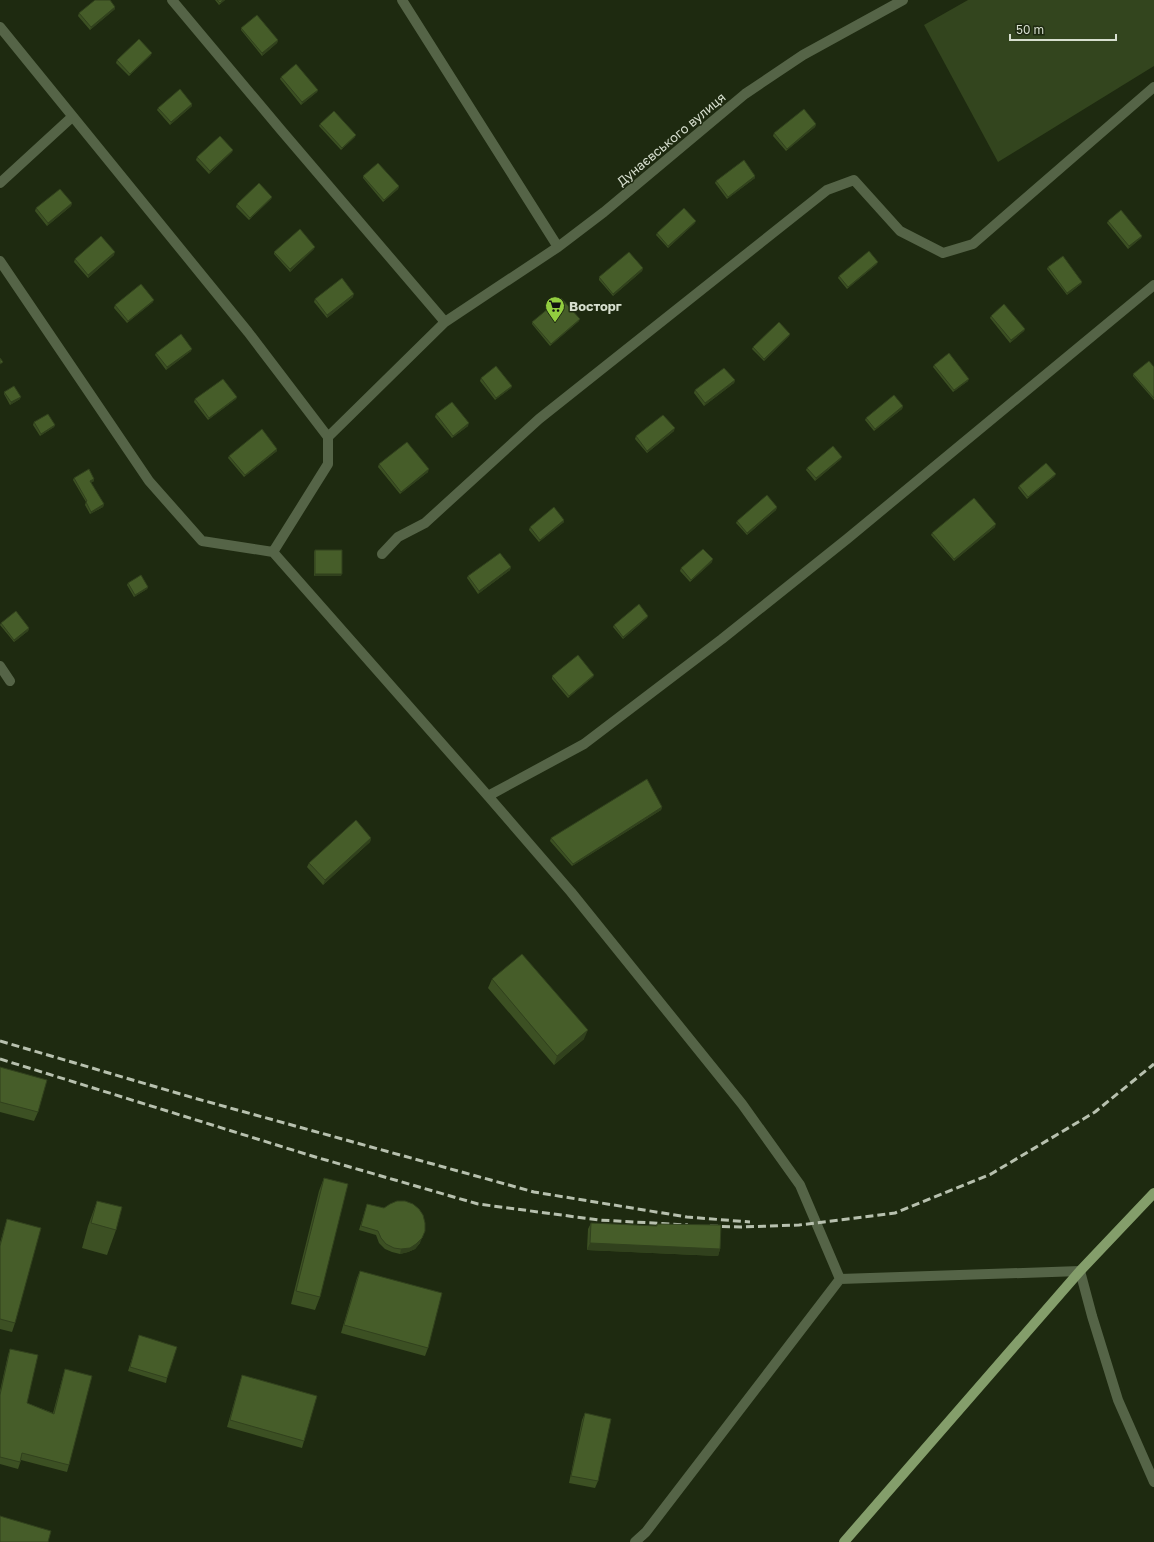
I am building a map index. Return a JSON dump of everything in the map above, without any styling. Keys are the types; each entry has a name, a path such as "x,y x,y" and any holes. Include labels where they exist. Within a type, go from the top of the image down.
{"main road":[{"path":"844,1542 1080,1271 1154,1193"}],"street":[{"path":"172,0 444,322"},
{"path":"402,0 558,247"},
{"name":"Дунаєвського вулиця","path":"328,437 444,322 558,247 604,212 745,94 803,54 903,0"},
{"path":"0,27 248,332 328,437 328,464 273,552"},
{"path":"382,554 398,537 425,523 539,419 827,190 854,180 900,231 944,253 973,244 1154,87"},
{"path":"0,183 72,116"},
{"path":"0,261 149,481 202,542 273,552 572,892 742,1104 800,1185 840,1279"},
{"path":"488,796 584,744 722,639 847,539 1154,285"},
{"path":"0,666 10,681"},
{"path":"840,1279 1080,1271 1092,1316 1118,1400 1154,1482"},
{"path":"635,1542 646,1532 840,1279"}],"green space":[{"path":"968,0 1154,0 1154,66 998,162 924,25"}],"building":[{"path":"95,0 110,0 115,7 91,27 79,13"},
{"path":"257,15 278,40 262,53 241,28"},
{"path":"139,39 152,53 130,74 117,60"},
{"path":"296,64 318,90 302,102 281,77"},
{"path":"180,89 192,104 171,122 158,108"},
{"path":"804,109 816,124 787,149 774,133"},
{"path":"334,111 356,135 342,148 320,124"},
{"path":"220,136 233,150 210,171 197,157"},
{"path":"744,160 755,176 728,197 716,181"},
{"path":"378,163 399,186 384,200 363,176"},
{"path":"259,183 272,197 250,218 237,204"},
{"path":"60,189 72,203 48,223 36,208"},
{"path":"684,208 696,221 668,246 657,233"},
{"path":"1121,210 1142,236 1129,246 1108,221"},
{"path":"300,229 315,247 290,269 274,252"},
{"path":"101,236 115,252 88,275 75,259"},
{"path":"869,251 878,262 848,287 839,276"},
{"path":"629,252 643,268 613,294 599,277"},
{"path":"1063,256 1082,282 1067,293 1048,267"},
{"path":"342,278 354,294 327,315 315,299"},
{"path":"141,284 154,300 128,321 115,305"},
{"name":"Восторг","path":"561,298 580,319 551,344 532,322"},
{"path":"1004,304 1025,329 1011,340 991,316"},
{"path":"779,322 790,334 764,359 753,347"},
{"path":"181,334 192,349 167,367 156,353"},
{"path":"949,353 969,379 954,390 934,365"},
{"path":"1149,361 1154,367 1154,398 1133,374"},
{"path":"496,366 512,386 496,398 481,378"},
{"path":"724,368 735,380 705,403 695,390"},
{"path":"223,379 237,397 209,418 195,399"},
{"path":"14,386 21,397 11,402 4,392"},
{"path":"894,395 903,406 875,429 866,418"},
{"path":"452,402 469,423 453,436 436,414"},
{"path":"48,414 55,425 41,434 34,422"},
{"path":"663,415 675,428 647,451 636,436"},
{"path":"262,429 277,449 245,475 229,456"},
{"path":"407,442 429,469 401,492 379,464"},
{"path":"833,446 842,457 816,478 807,468"},
{"path":"1046,463 1056,474 1028,497 1019,486"},
{"path":"89,469 94,479 90,481 104,504 91,512 86,502 87,501 74,478"},
{"path":"767,495 777,507 747,533 737,521"},
{"path":"974,498 996,524 954,559 932,533"},
{"path":"554,507 564,520 540,540 530,527"},
{"path":"703,549 713,559 691,580 681,568"},
{"path":"315,550 342,550 342,574 315,574"},
{"path":"500,553 511,567 479,591 468,576"},
{"path":"141,575 148,587 135,595 128,583"},
{"path":"639,604 648,616 623,637 614,625"},
{"path":"16,611 29,628 14,640 1,623"},
{"path":"578,655 594,675 569,696 552,676"},
{"path":"647,779 662,807 573,864 551,838"},
{"path":"356,820 371,838 325,880 309,863"},
{"path":"522,954 588,1030 557,1056 492,979"},
{"path":"0,1067 47,1080 38,1112 0,1102"},
{"path":"324,1178 348,1184 320,1297 296,1291"},
{"path":"97,1201 122,1207 116,1230 91,1223"},
{"path":"397,1201 405,1201 413,1204 423,1215 425,1231 422,1238 410,1248 394,1248 386,1244 378,1231 361,1226 367,1204 384,1208"},
{"path":"7,1219 41,1228 15,1323 0,1319 0,1246"},
{"path":"591,1223 657,1226 657,1224 721,1225 720,1249 590,1243"},
{"path":"360,1271 442,1293 428,1348 344,1325"},
{"path":"139,1335 177,1347 167,1378 130,1367"},
{"path":"10,1349 38,1355 27,1403 54,1414 65,1369 92,1376 69,1465 22,1453 20,1462 0,1457 0,1395"},
{"path":"242,1375 317,1396 304,1441 230,1420"},
{"path":"585,1413 611,1419 598,1481 571,1476"},
{"path":"0,1516 51,1531 48,1542 0,1542"}],"railway":[{"path":"0,1041 194,1098 534,1192 687,1217 750,1222"},
{"path":"0,1059 312,1156 478,1204 599,1220 688,1225"},
{"path":"710,1226 741,1227 799,1225 895,1213 991,1174 1095,1112 1154,1064"}],"place":[{"name":"Восторг","path":"555,323"}]}
